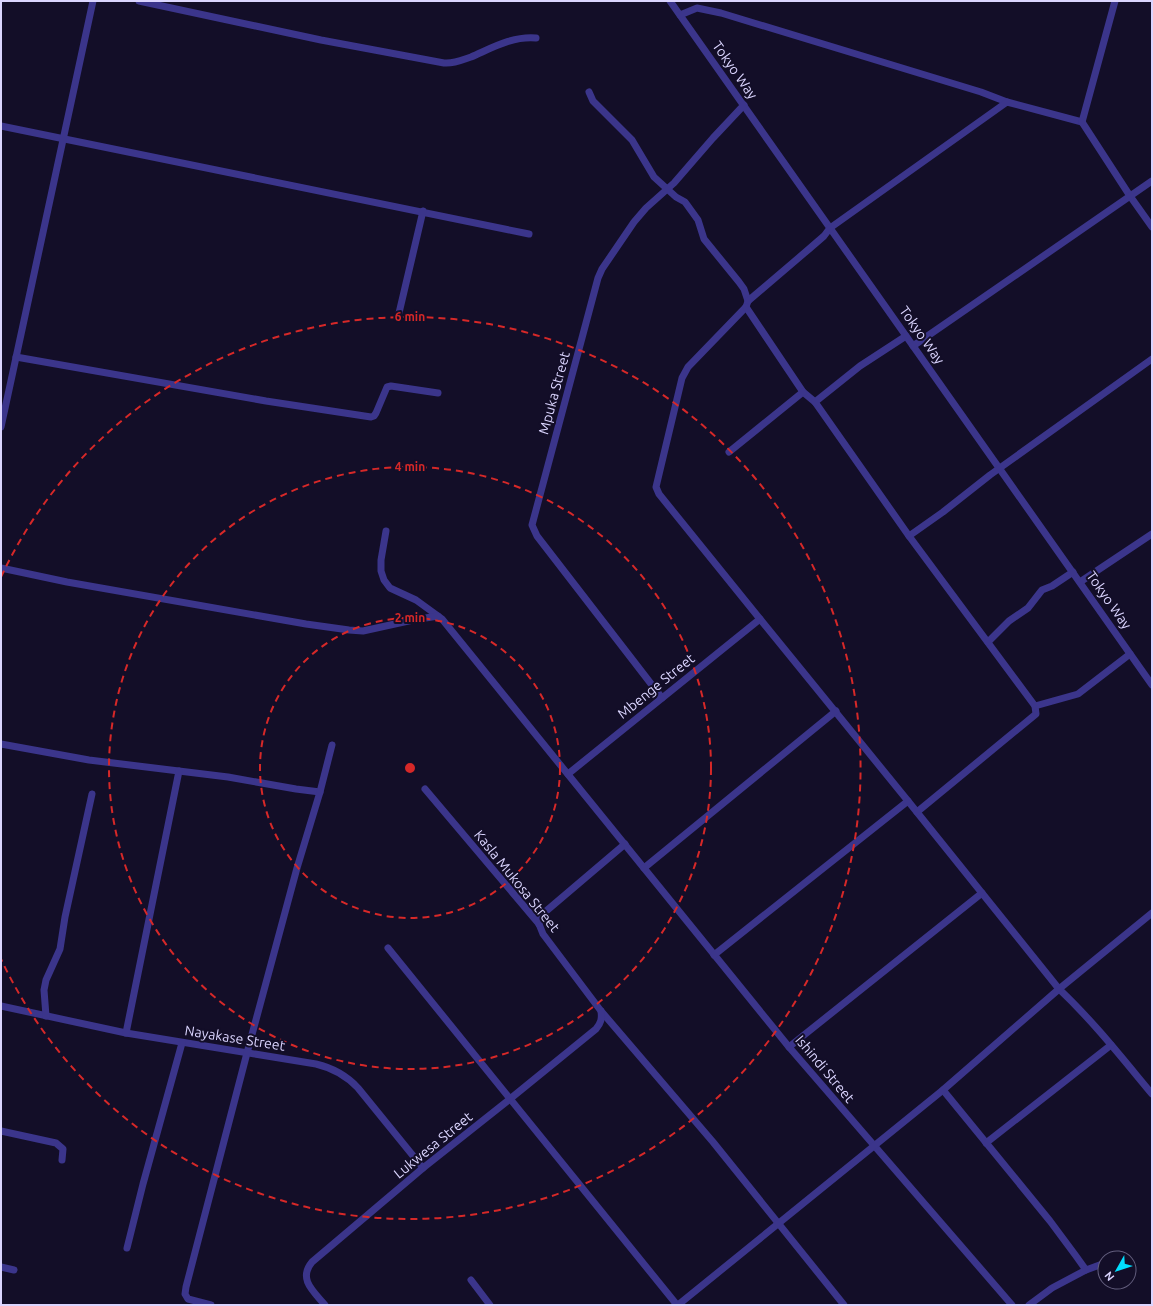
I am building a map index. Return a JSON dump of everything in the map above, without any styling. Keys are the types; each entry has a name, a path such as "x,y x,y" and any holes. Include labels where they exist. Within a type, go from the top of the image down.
{"street":[{"path":"1,427 93,1"},
{"path":"139,1 321,40 444,63 455,63 506,41 528,37 536,38"},
{"name":"Tokyo Way","path":"670,1 1152,685"},
{"path":"1082,122 1115,1"},
{"path":"680,15 697,8 721,13 981,92 1007,102 1082,122 1152,227"},
{"path":"589,92 594,101 632,140 650,172 676,197 685,202 698,220 704,239 744,289 747,304 803,392 815,402 909,536 1035,706 1036,714 917,812"},
{"path":"1007,102 830,228 810,249 747,304 688,368 682,378 656,488 659,494 1060,989 1111,1045 1152,1094"},
{"name":"Mpuka Street","path":"662,698 537,536 532,525 598,278 602,269 615,248 646,208 668,189 744,105"},
{"path":"1,126 423,211 529,234"},
{"path":"913,346 1152,181"},
{"path":"399,313 423,211"},
{"path":"815,402 860,366 906,336"},
{"path":"16,357 266,401 371,417 376,413 387,387 391,386 438,393"},
{"path":"909,536 944,512 988,476 1152,359"},
{"path":"729,452 803,392"},
{"name":"Ishindi Street","path":"386,531 381,560 381,571 384,580 390,588 416,600 442,619 789,1047 1012,1305"},
{"path":"1080,582 1152,534"},
{"path":"1,568 75,584 306,624 349,630 363,631 438,616"},
{"path":"988,642 1009,621 1028,608 1042,590 1052,586 1073,572"},
{"name":"Mbenge Street","path":"568,774 760,619"},
{"path":"1035,706 1078,694 1130,654"},
{"path":"644,868 836,711"},
{"path":"1,744 90,760 179,771 320,792"},
{"path":"211,1305 188,1298 185,1294 186,1288 247,1053 332,745"},
{"path":"126,1033 179,771"},
{"name":"Kasla Mukosa Street","path":"425,789 539,924 543,934 601,1011 713,1142 844,1305"},
{"path":"46,1016 44,990 46,980 60,949 65,918 92,794"},
{"path":"714,955 908,801"},
{"path":"539,924 541,916 545,912 625,844"},
{"path":"789,1047 982,893"},
{"path":"388,948 677,1305 874,1147 1152,913"},
{"name":"Nayakase Street","path":"1,1006 126,1033 325,1066 347,1078 358,1088 423,1168"},
{"name":"Lukwesa Street","path":"325,1305 307,1283 306,1274 312,1262 423,1168 596,1029 601,1023 601,1011"},
{"path":"127,1248 182,1043"},
{"path":"986,1143 1111,1045"},
{"path":"943,1090 1064,1239 1086,1270"},
{"path":"1,1131 56,1143 63,1150 62,1160"},
{"path":"1029,1305 1056,1286 1097,1265"},
{"path":"1,1266 14,1270"},
{"path":"471,1280 490,1305"}]}
